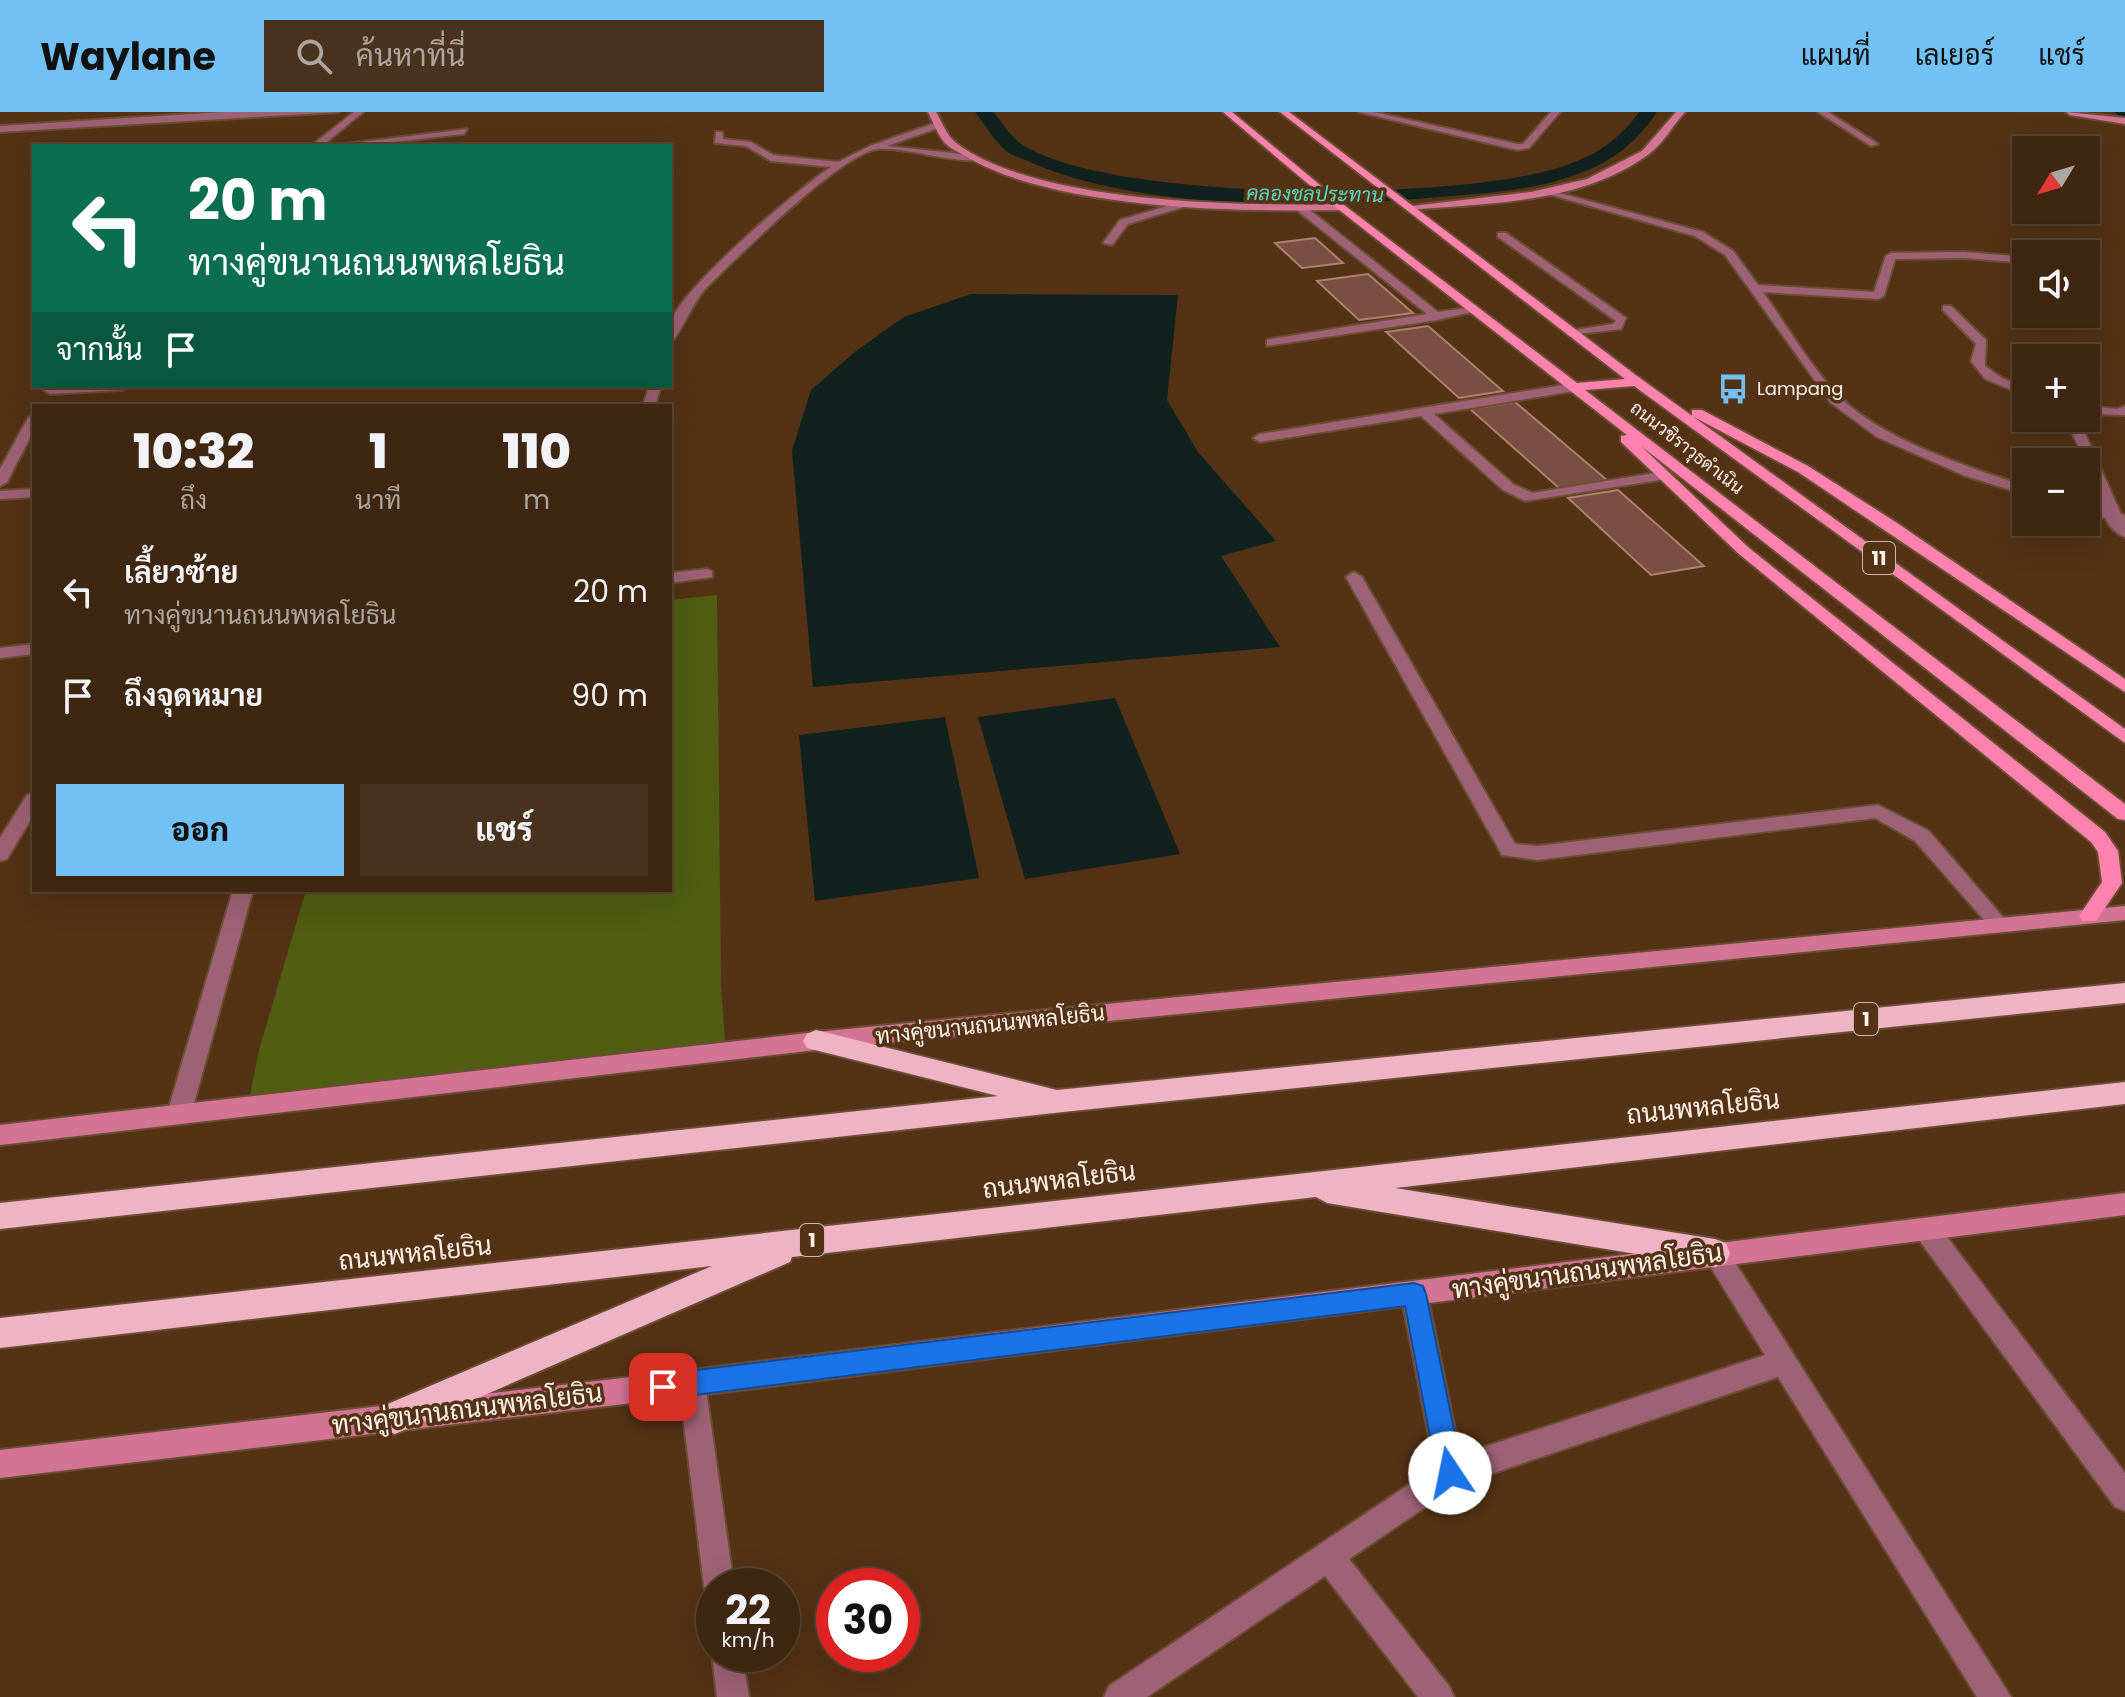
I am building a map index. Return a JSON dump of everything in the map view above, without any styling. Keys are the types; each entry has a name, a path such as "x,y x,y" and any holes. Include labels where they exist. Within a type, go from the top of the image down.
{"highway":[{"name":"1","path":"0,1216 1063,1101 2125,993"},
{"path":"816,1041 1063,1101"},
{"name":"ถนนพหลโยธิน","path":"0,1333 2125,1093"},
{"path":"1297,1185 1715,1253"},
{"path":"395,1418 804,1241"}],"main road":[{"path":"932,112 935,126 972,158 1050,185 1184,204 1302,209 1341,207"},
{"name":"ถนนวชิราวุธดำเนิน","path":"1227,112 1312,185 2125,814"},
{"name":"ถนนวชิราวุธดำเนิน","path":"1284,112 1633,379 2125,737"},
{"path":"1409,207 1551,192 1610,172 1647,152 1681,112"},
{"path":"2070,112 2125,121"},
{"path":"1576,387 1633,379 1803,469 2125,687"},
{"path":"1576,387 1661,476 1744,551 2098,837 2108,851 2112,883 2089,916"},
{"name":"ทางคู่ขนานถนนพหลโยธิน","path":"0,1135 816,1041 1998,923 2125,913"},
{"name":"ทางคู่ขนานถนนพหลโยธิน","path":"0,1464 692,1383 2125,1204"}],"street":[{"path":"0,129 223,115 335,112"},
{"path":"319,144 359,112"},
{"path":"1363,112 1517,147 1526,146 1556,112"},
{"path":"1822,112 1874,144"},
{"path":"675,309 732,258 758,229 839,165 935,126"},
{"path":"350,144 464,131"},
{"path":"719,134 721,144 748,144 771,158 839,165"},
{"path":"878,147 972,158"},
{"path":"1551,192 1699,234 1729,253 1835,400 1882,434 1968,472 2012,486"},
{"path":"1108,243 1124,222 1184,204"},
{"path":"1302,209 1437,317"},
{"path":"1502,235 1622,320 1617,327 1573,333"},
{"path":"1753,288 1878,296 1891,256 1964,255 2012,259"},
{"path":"1947,308 1982,343 1978,366 2012,386"},
{"path":"1271,343 1475,310"},
{"path":"1260,438 1576,387"},
{"path":"1422,410 1508,487 1530,498 1661,476"},
{"path":"2100,411 2123,412"},
{"path":"0,482 32,422"},
{"path":"2079,432 2125,533"},
{"path":"0,495 32,493"},
{"path":"672,578 707,574"},
{"path":"1354,577 1509,850 1537,853 1878,811 1922,836 1998,923"},
{"path":"0,653 32,649"},
{"path":"0,854 32,802"},
{"path":"179,1114 242,892"},
{"path":"1926,1229 2125,1497"},
{"path":"1715,1253 1995,1697"},
{"path":"1414,1294 1450,1473"},
{"path":"1120,1697 1450,1473 1784,1362"},
{"path":"692,1383 717,1568"},
{"path":"1328,1556 1438,1697"},
{"path":"730,1672 733,1697"}],"green space":[{"path":"717,595 721,986 726,1052 248,1105 259,1050 305,892 672,892 672,600"}],"water":[{"path":"971,294 1178,295 1167,400 1198,452 1276,541 1221,556 1280,647 813,687 792,450 811,390 856,351 904,317"},
{"path":"1115,698 1180,854 1025,879 978,717"},
{"path":"945,717 979,878 815,901 799,735"}],"building":[{"path":"1315,238 1343,263 1302,268 1275,243"},
{"path":"1368,274 1413,313 1359,320 1317,281"},
{"path":"1428,326 1503,391 1459,398 1386,332"},
{"path":"1515,402 1607,480 1559,488 1470,409"},
{"path":"1618,490 1704,566 1651,575 1568,498"}],"waterway":[{"name":"คลองชลประทาน","path":"984,112 1013,148 1071,172 1150,187 1240,195 1334,196 1421,193 1494,186 1559,174 1589,163 1617,147 1648,112"}],"place":[{"name":"Lampang","path":"1733,389"}],"route":[{"path":"663,1387 1414,1294 1450,1473"}]}
